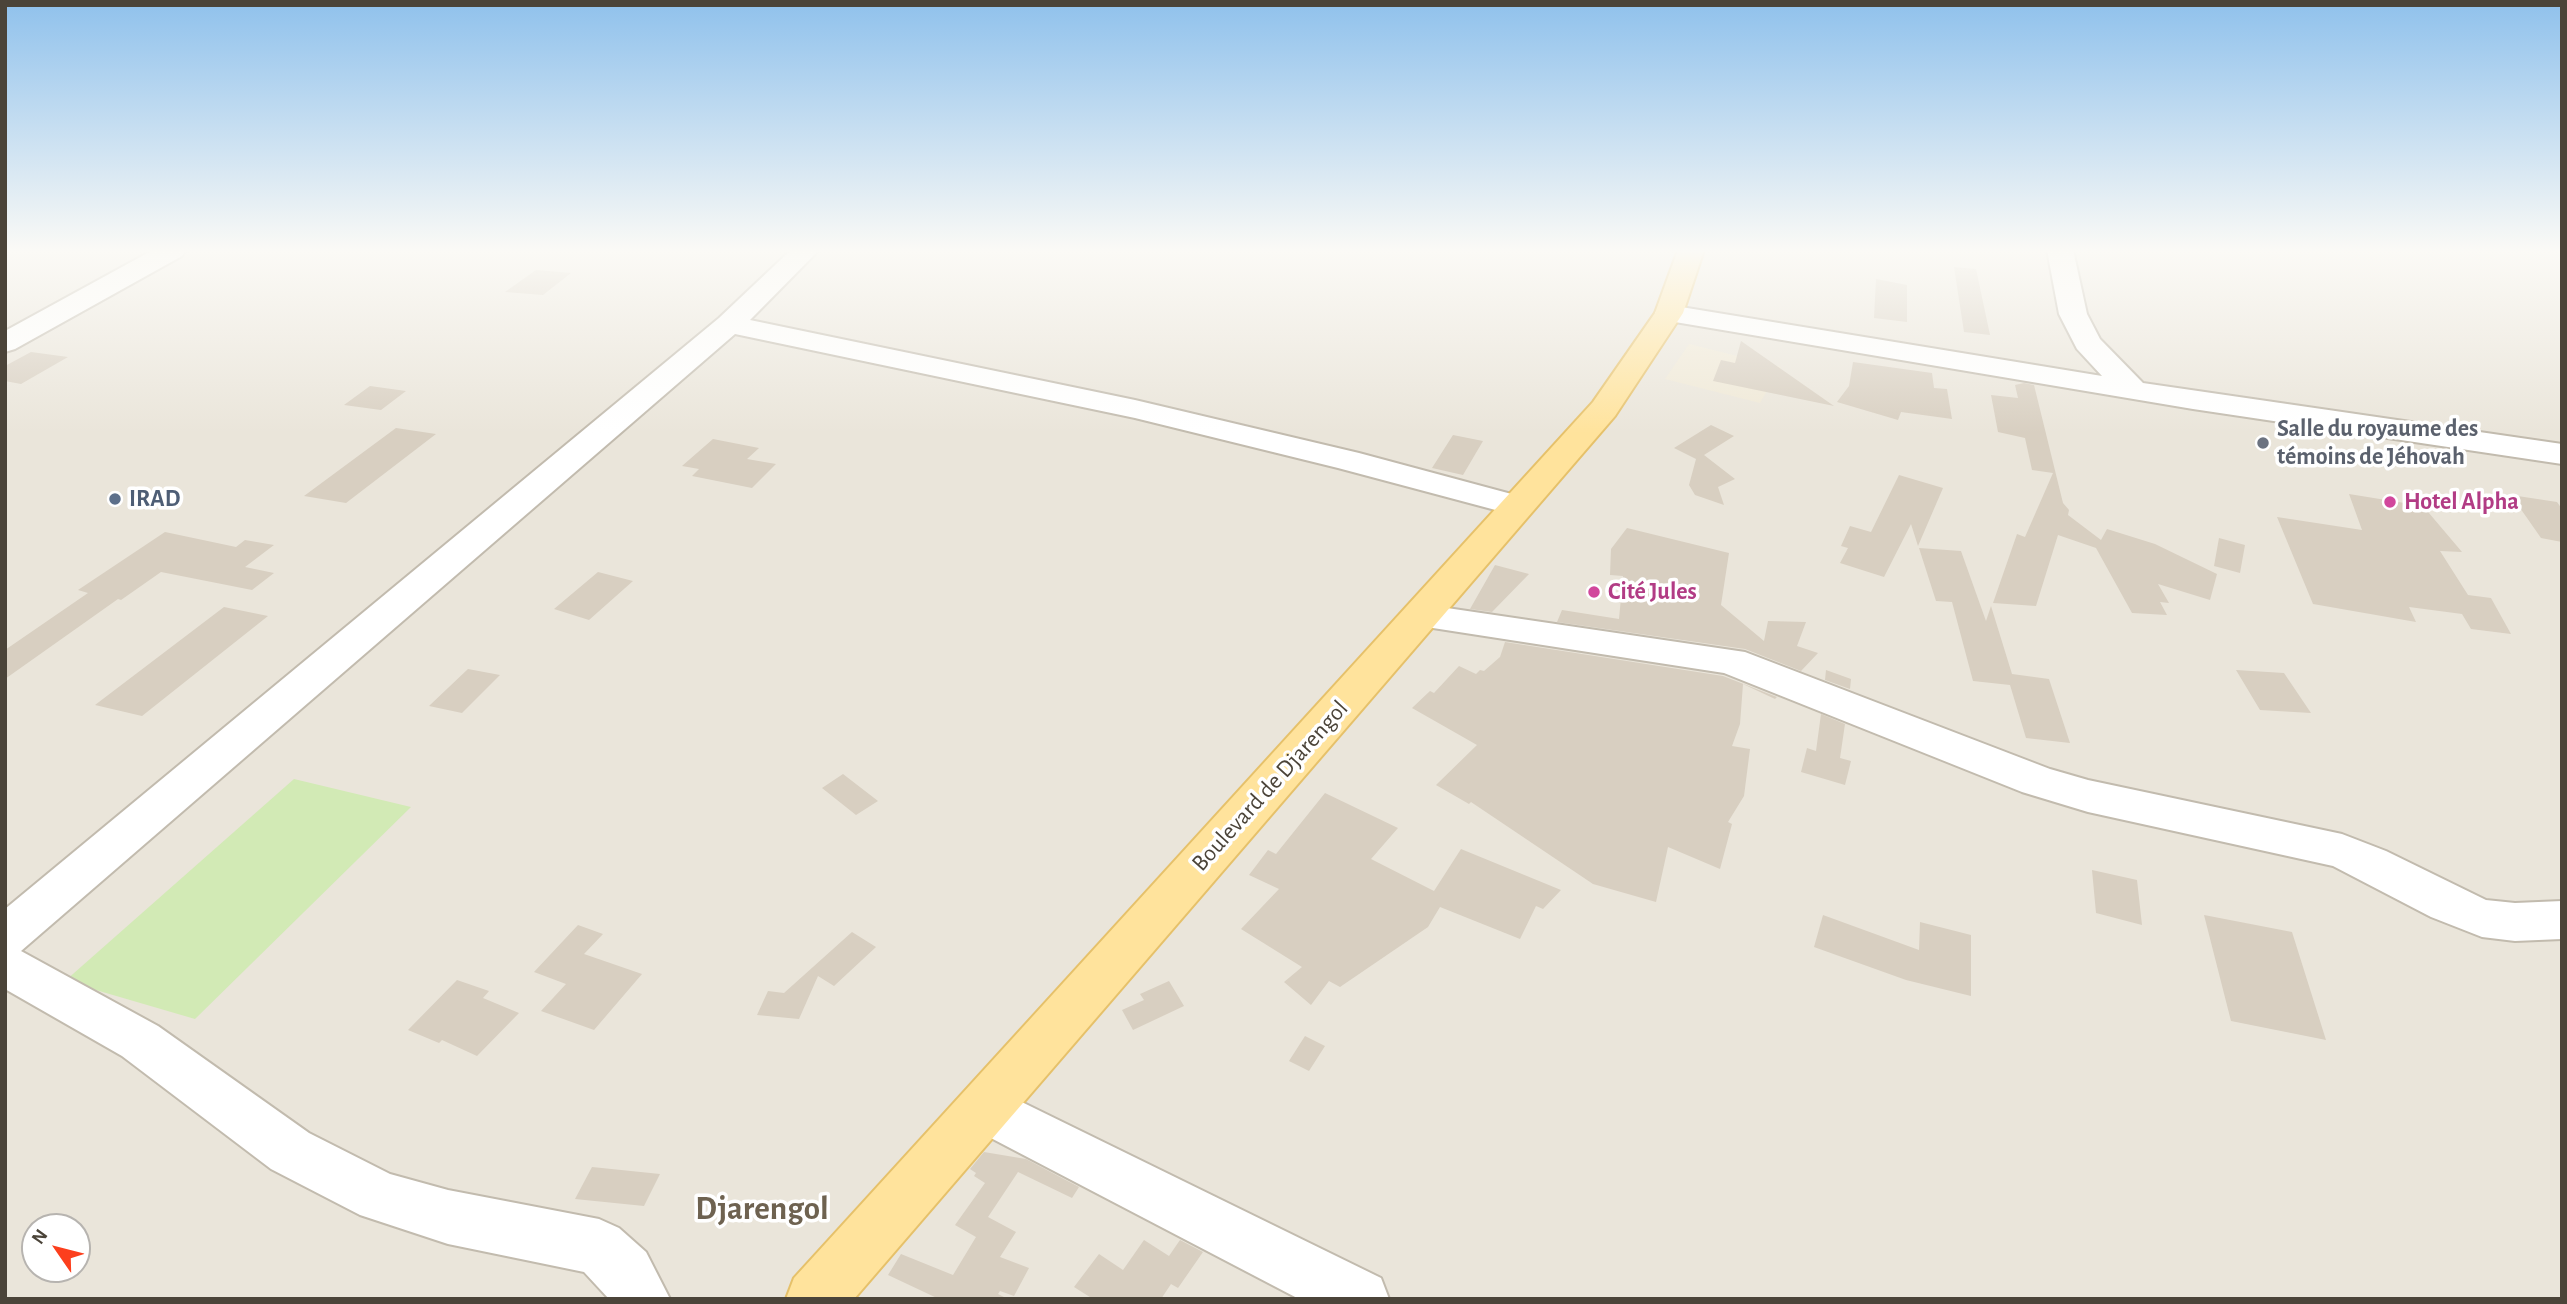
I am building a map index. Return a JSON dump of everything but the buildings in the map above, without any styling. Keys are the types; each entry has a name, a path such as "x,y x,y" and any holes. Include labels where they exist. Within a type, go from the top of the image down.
{"main road":[{"name":"Boulevard de Djarengol","path":"815,1299 1604,409 1669,313"}],"street":[{"path":"5,343 63,311"},
{"path":"14,919 284,703 743,311"},
{"path":"2072,311 2087,343 2133,390"},
{"path":"1669,313 2133,390 2562,454"},
{"path":"729,324 1135,409 1334,457 1518,506"},
{"path":"1420,616 1731,661 2037,781 2088,796 2342,851 2447,904 2482,918 2515,922 2562,920"},
{"path":"5,965 140,1041 290,1151 380,1197 448,1217 599,1247 626,1272 641,1299"},
{"path":"985,1108 1360,1299"}],"shaded area":[{"path":"5,311 2562,311 2562,1299 5,1299"},
{"path":"1689,344 1781,367 1760,403 1665,379"}],"green space":[{"path":"294,779 411,807 195,1019 65,981"}],"place":[{"name":"Salle du royaume des témoins de Jéhovah","path":"2263,443"},
{"name":"IRAD","path":"115,499"},
{"name":"Hotel Alpha","path":"2390,502"},
{"name":"Cité Jules","path":"1594,592"}],"district":[{"name":"Djarengol","path":"762,1209"}]}
